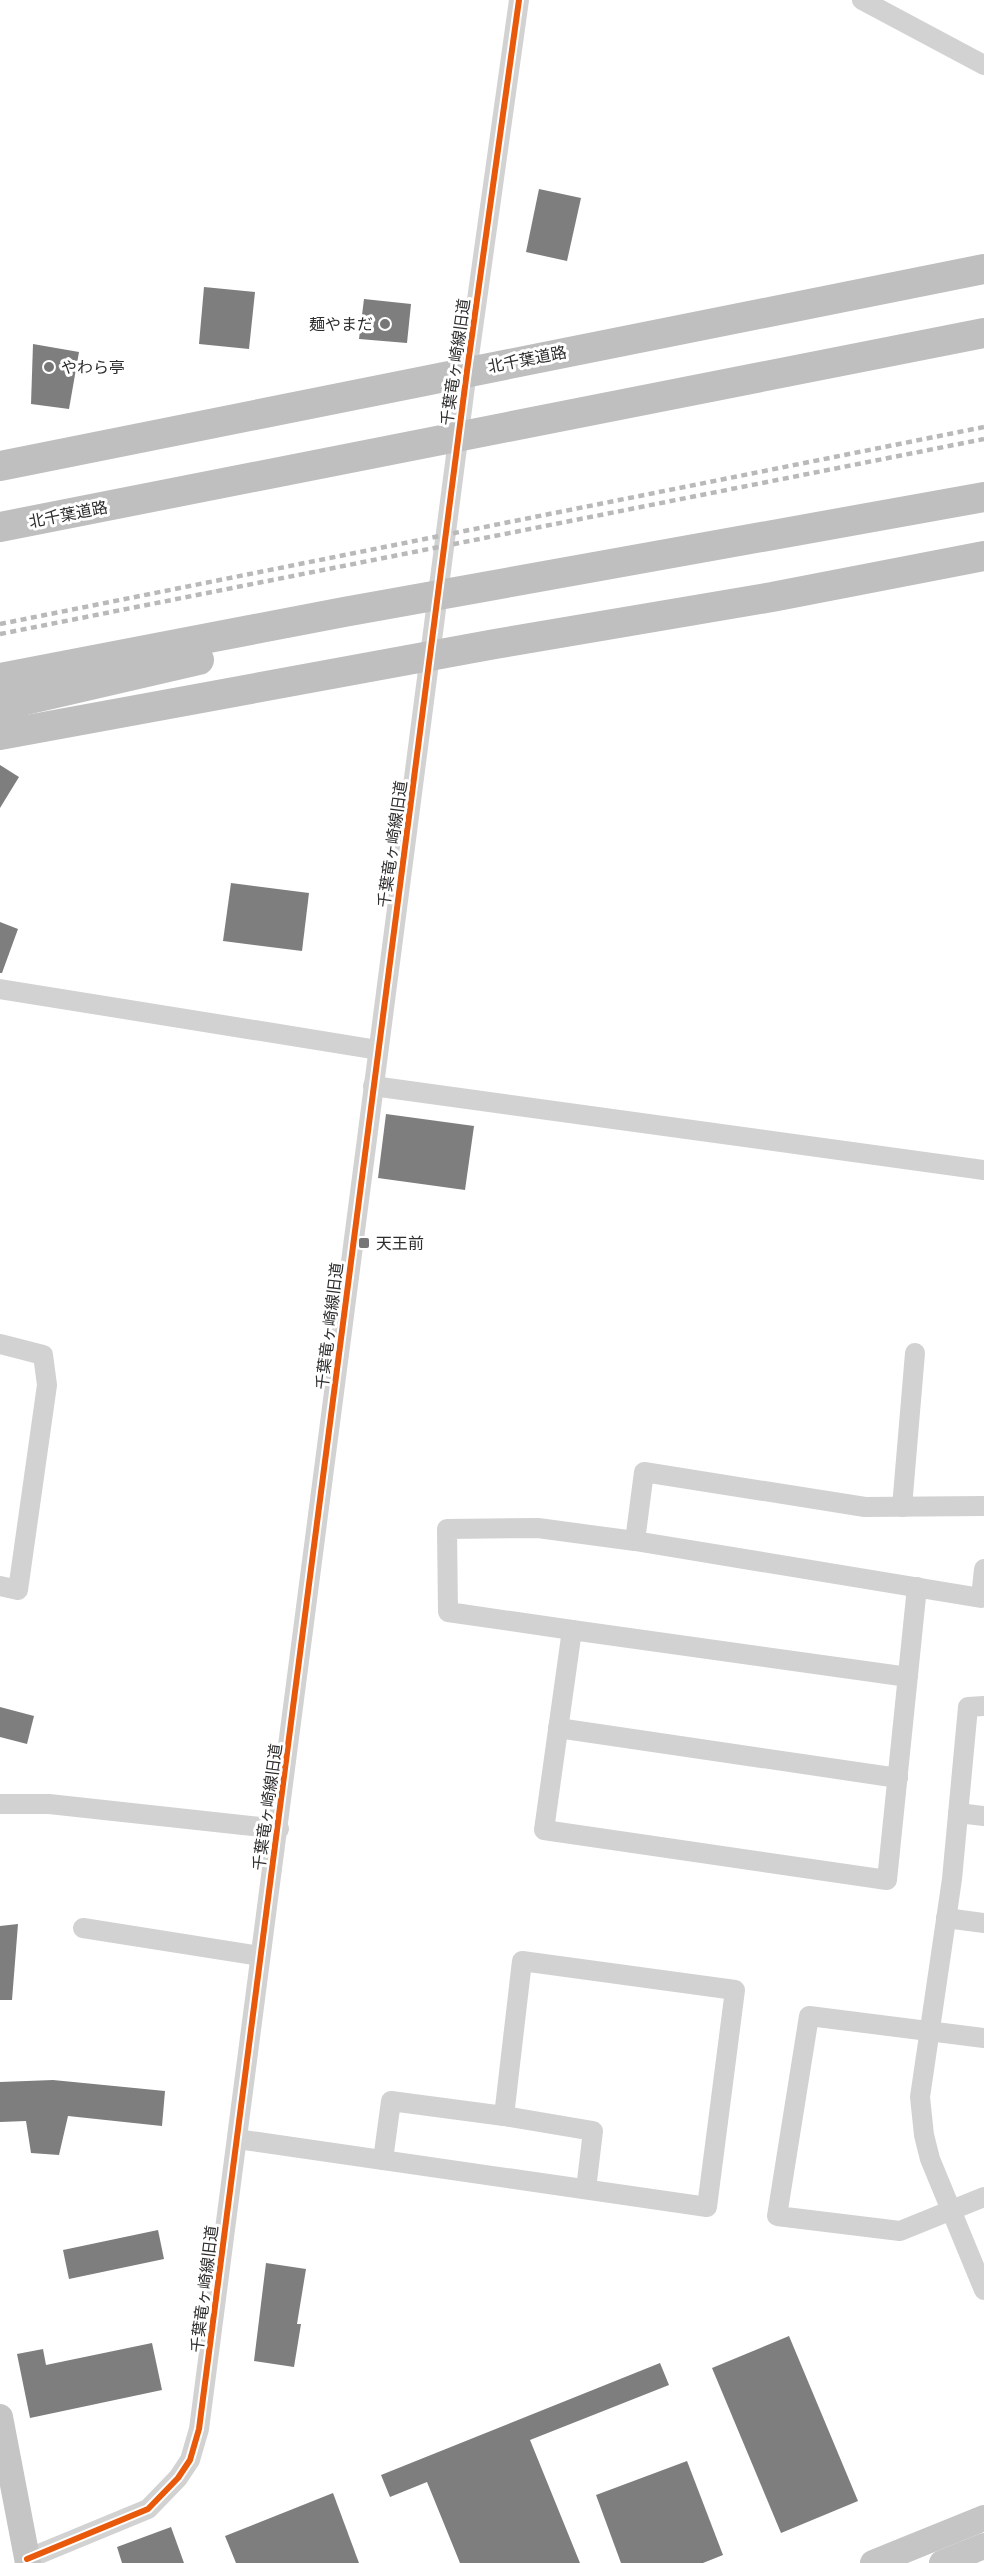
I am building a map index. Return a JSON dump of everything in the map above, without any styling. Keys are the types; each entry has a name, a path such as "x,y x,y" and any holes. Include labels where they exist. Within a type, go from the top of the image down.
{"highway":[{"name":"北千葉道路","path":"0,466 466,379 984,269"},
{"name":"北千葉道路","path":"0,528 984,333"},
{"path":"0,509 243,474 295,470"},
{"path":"0,678 344,612 984,497"},
{"path":"0,735 432,643 772,597 984,556"},
{"path":"0,706 272,643 344,612"}],"main road":[{"path":"0,2417 28,2561"},
{"path":"873,2563 984,2518"},
{"path":"942,2563 984,2546"}],"street":[{"name":"千葉竜ヶ崎線旧道","path":"28,2561 148,2509 178,2478 190,2460 199,2429 260,1956 279,1829 466,379 519,0"},
{"path":"862,0 984,65"},
{"path":"0,989 378,1050"},
{"path":"374,1086 984,1170"},
{"path":"0,1344 43,1355 48,1385 18,1590 0,1586"},
{"path":"902,1507 915,1353"},
{"path":"635,1541 644,1472 865,1507 984,1506"},
{"path":"908,1677 448,1612 447,1529 538,1528 635,1541 981,1598 984,1569"},
{"path":"572,1630 544,1830 888,1880 917,1587"},
{"path":"984,1706 968,1707 946,1918 921,2081 922,2116 930,2159 984,2290"},
{"path":"558,1728 898,1778"},
{"path":"0,1804 59,1805 279,1829"},
{"path":"958,1813 984,1816"},
{"path":"946,1918 984,1923"},
{"path":"83,1928 260,1956"},
{"path":"237,2139 707,2207 735,1990 522,1961 504,2116"},
{"path":"984,2038 808,2016 777,2216 900,2231 984,2197"},
{"path":"383,2160 391,2101 504,2116 593,2130 586,2189"}],"building":[{"path":"539,189 581,198 567,261 526,252"},
{"path":"204,287 255,292 249,349 199,344"},
{"path":"364,299 411,304 407,343 359,339"},
{"path":"33,344 79,352 69,409 31,404"},
{"path":"0,765 19,777 0,808"},
{"path":"231,883 309,893 302,951 223,941"},
{"path":"0,922 18,929 2,973 0,973"},
{"path":"386,1114 474,1126 465,1190 378,1178"},
{"path":"0,1707 34,1716 27,1744 0,1737"},
{"path":"18,1924 12,2000 0,2000 0,1926"},
{"path":"53,2080 165,2091 162,2126 68,2116 59,2155 31,2153 26,2121 0,2122 0,2082"},
{"path":"158,2230 164,2259 69,2279 63,2250"},
{"path":"266,2263 306,2269 297,2324 301,2324 294,2367 254,2361"},
{"path":"789,2336 858,2501 781,2533 712,2368"},
{"path":"152,2343 162,2390 30,2418 17,2354 43,2349 46,2365"},
{"path":"660,2363 669,2385 530,2440 580,2563 460,2563 427,2482 390,2497 381,2475"},
{"path":"687,2461 723,2555 703,2563 621,2563 596,2495"},
{"path":"333,2493 359,2563 236,2563 225,2536"},
{"path":"171,2527 184,2563 122,2563 117,2547"}],"railway":[{"path":"0,624 984,427"},
{"path":"0,634 984,439"}],"cycle path":[{"path":"27,2559 148,2509 178,2478 190,2460 199,2429 467,371 519,0"}],"place":[{"name":"麺やまだ","path":"385,324"},
{"name":"やわら亭","path":"49,367"},
{"name":"天王前","path":"364,1243"}]}
